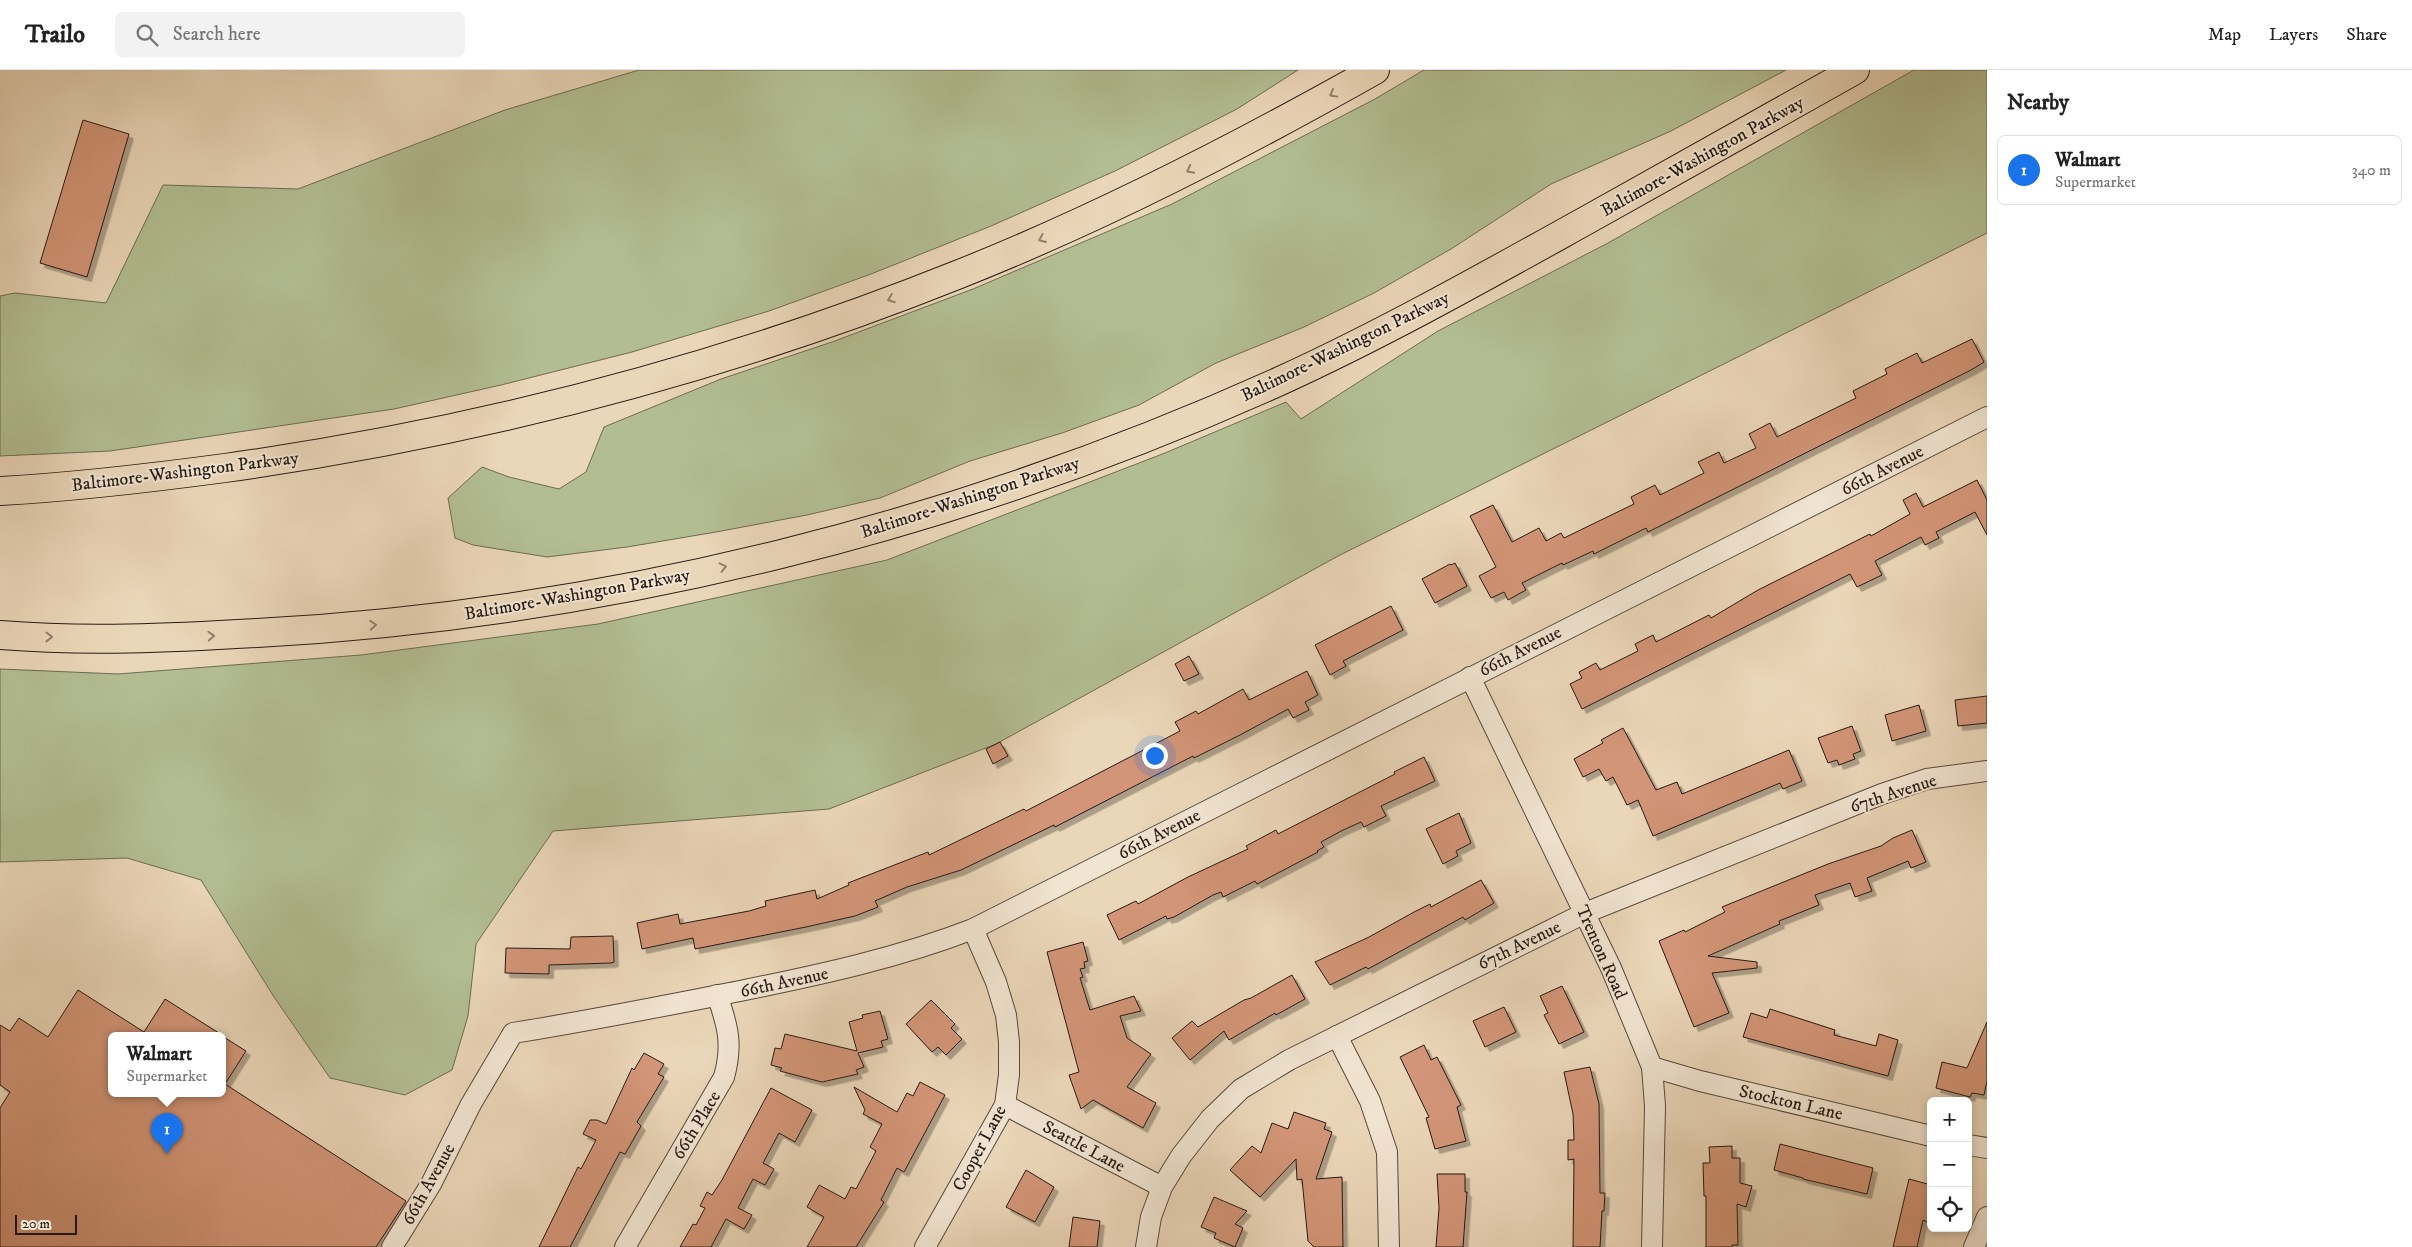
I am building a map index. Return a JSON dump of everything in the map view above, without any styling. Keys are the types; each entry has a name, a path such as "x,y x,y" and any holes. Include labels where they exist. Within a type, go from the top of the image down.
{"highway":[{"name":"Baltimore-Washington Parkway","path":"0,491 156,477 374,445 506,417 726,357 834,321 947,279 1059,232 1183,174 1375,70"},
{"name":"Baltimore-Washington Parkway","path":"0,635 161,638 295,631 412,621 540,604 646,584 783,554 903,521 1091,458 1147,437 1279,381 1391,327 1501,268 1855,70"}],"street":[{"name":"66th Avenue","path":"392,1247 431,1184 471,1104 513,1033 580,1022 849,968 942,941 973,929 1987,417"},
{"name":"Trenton Road","path":"1470,677 1611,968 1652,1067 1655,1106 1652,1247"},
{"name":"67th Avenue","path":"1146,1247 1152,1217 1162,1187 1181,1156 1210,1119 1241,1089 1290,1060 1585,913 1882,794 1927,779 1987,771"},
{"name":"Cooper Lane","path":"925,1247 1005,1105 1009,1075 1009,1042 1006,1015 996,982 973,929"},
{"name":"66th Place","path":"625,1247 724,1077 730,1057 730,1038 717,995"},
{"path":"1337,1036 1370,1101 1387,1152 1389,1247"},
{"name":"Stockton Lane","path":"1652,1067 1700,1081 1927,1135"},
{"name":"Seattle Lane","path":"1005,1105 1162,1187"},
{"path":"1972,1146 1987,1148"},
{"path":"1974,1247 1987,1217"}],"green space":[{"path":"639,70 1298,70 1237,109 1115,171 991,226 871,274 769,311 632,352 501,385 394,409 110,451 0,456 0,296 15,293 106,303 163,185 298,189 505,110"},
{"path":"1424,70 1786,70 1671,131 1551,184 1451,249 1374,293 1304,327 1216,363 1139,405 1062,433 970,461 880,498 807,515 716,532 627,547 547,557 473,545 455,538 448,498 482,467 509,477 559,489 586,472 604,427 721,379 832,342 973,289 1172,204 1375,99"},
{"path":"1914,70 1987,70 1987,233 1340,555 996,744 829,809 553,831 476,944 468,1016 452,1070 405,1095 330,1078 274,997 201,880 127,858 0,862 0,669 118,674 361,655 598,624 887,560 1165,453 1286,402 1301,419 1438,331 1608,243"}],"building":[{"path":"83,120 129,134 87,277 40,263"},
{"path":"1972,339 1984,362 1971,370 1648,532 1646,528 1594,554 1593,551 1563,565 1562,563 1522,583 1526,590 1508,600 1504,592 1491,598 1479,576 1496,567 1470,516 1493,505 1512,542 1539,528 1546,541 1561,533 1564,538 1634,504 1631,497 1655,485 1660,495 1704,473 1698,462 1719,452 1724,463 1756,448 1749,434 1770,423 1777,437 1856,398 1853,391 1887,374 1885,369 1917,353 1922,363"},
{"path":"1977,480 1987,500 1987,535 1975,512 1936,532 1939,538 1925,545 1921,537 1875,561 1882,575 1857,587 1850,574 1582,709 1570,684 1582,678 1579,672 1596,663 1600,670 1638,651 1635,644 1653,635 1656,642 1709,615 1711,618 1758,590 1870,534 1871,536 1910,514 1903,500 1916,493 1923,507"},
{"path":"1455,563 1467,586 1435,603 1422,579"},
{"path":"1391,606 1403,630 1343,661 1346,666 1330,675 1315,645"},
{"path":"1189,656 1199,674 1184,681 1175,664"},
{"path":"1307,671 1318,695 1305,702 1309,710 1293,718 1288,709 1242,734 1194,758 1193,756 1055,827 1054,825 961,870 907,887 875,901 878,907 855,916 695,949 693,938 642,949 637,923 678,914 680,924 749,911 766,906 765,901 815,890 817,899 849,885 848,883 928,852 929,855 1024,809 1026,811 1180,731 1175,722 1196,711 1198,714 1243,689 1249,700"},
{"path":"1987,696 1987,723 1958,726 1955,700"},
{"path":"1919,705 1926,731 1892,741 1885,715"},
{"path":"1852,726 1861,751 1853,754 1855,759 1839,765 1837,760 1828,763 1818,738"},
{"path":"1623,728 1656,790 1677,782 1682,794 1789,750 1802,781 1783,789 1780,783 1653,836 1638,800 1627,805 1613,777 1606,781 1599,769 1583,777 1574,759 1603,743 1601,740"},
{"path":"1000,742 1008,756 993,764 986,749"},
{"path":"1424,757 1435,781 1381,806 1386,816 1364,827 1361,822 1341,831 1321,842 1324,847 1318,852 1257,884 1255,881 1223,897 1221,892 1213,895 1174,917 1167,919 1166,916 1119,940 1107,915 1136,901 1138,904 1188,877 1248,849 1246,846 1276,830 1278,834 1395,774 1394,772"},
{"path":"1459,813 1471,843 1456,851 1458,856 1443,864 1426,829"},
{"path":"1912,830 1926,862 1911,868 1908,861 1867,878 1872,891 1855,897 1850,883 1815,895 1819,905 1779,921 1780,924 1708,956 1757,962 1757,968 1712,973 1729,1013 1694,1027 1659,941 1684,930 1685,932 1725,912 1722,907 1828,864 1881,846 1893,838"},
{"path":"1481,880 1494,903 1465,920 1463,917 1368,969 1366,967 1330,985 1315,962 1369,937 1430,904 1431,907"},
{"path":"613,936 614,962 549,965 549,974 505,973 506,948 570,949 571,937"},
{"path":"1083,942 1088,961 1084,962 1085,968 1080,969 1083,977 1080,978 1090,1010 1134,996 1141,1011 1120,1016 1127,1038 1151,1054 1127,1087 1156,1103 1143,1128 1093,1100 1081,1109 1069,1075 1079,1072 1047,952"},
{"path":"1292,975 1305,999 1276,1015 1275,1013 1229,1040 1224,1031 1190,1060 1172,1038 1192,1021 1198,1027"},
{"path":"1562,986 1584,1032 1559,1044 1544,1015 1548,1013 1540,996"},
{"path":"78,990 144,1032 108,1032 108,1097 226,1097 226,1085 406,1201 376,1247 0,1247 0,1108 10,1092 0,1085 0,1025 10,1031 19,1018 48,1037"},
{"path":"165,999 217,1032 144,1032"},
{"path":"931,1000 955,1024 951,1028 962,1039 946,1055 938,1047 932,1052 906,1024"},
{"path":"1504,1007 1516,1032 1485,1047 1473,1021"},
{"path":"1770,1009 1835,1030 1834,1035 1876,1046 1879,1034 1898,1040 1888,1076 1743,1037 1751,1013 1767,1018"},
{"path":"880,1011 888,1039 881,1041 883,1047 858,1053 864,1067 856,1070 858,1074 822,1082 780,1071 782,1068 771,1065 775,1048 781,1049 785,1034 857,1051 849,1022 863,1018 862,1015"},
{"path":"1987,1022 1987,1081 1984,1095 1972,1093 1970,1097 1936,1088 1942,1062 1967,1068"},
{"path":"226,1038 246,1051 226,1082"},
{"path":"1424,1045 1431,1060 1437,1057 1461,1105 1457,1107 1466,1141 1435,1149 1426,1118 1429,1117 1400,1057"},
{"path":"644,1053 664,1064 658,1074 664,1077 637,1122 641,1126 625,1154 620,1152 570,1247 539,1247 578,1167 581,1169 596,1140 583,1134 590,1120 597,1120 606,1124 632,1068 634,1070"},
{"path":"1590,1067 1599,1104 1600,1193 1605,1193 1604,1211 1602,1211 1600,1247 1573,1247 1574,1159 1568,1160 1568,1140 1574,1140 1573,1114 1564,1072"},
{"path":"920,1082 945,1095 904,1172 897,1168 881,1200 884,1202 856,1247 807,1247 824,1217 807,1207 819,1185 845,1199 851,1187 856,1189 876,1151 870,1147 882,1124 863,1114 865,1110 854,1087 897,1112 907,1093 913,1096"},
{"path":"771,1088 812,1110 795,1142 779,1133 763,1163 774,1169 765,1185 753,1179 738,1208 752,1215 744,1229 726,1219 711,1247 680,1247 693,1224 696,1225 705,1208 700,1206 707,1192 712,1195 722,1180"},
{"path":"1294,1112 1326,1123 1324,1129 1332,1132 1316,1179 1342,1177 1343,1247 1314,1247 1308,1241 1302,1179 1297,1180 1296,1159 1260,1197 1230,1170 1252,1146 1261,1153 1272,1123 1288,1129"},
{"path":"1780,1144 1873,1168 1867,1194 1774,1170"},
{"path":"1732,1146 1732,1158 1740,1158 1740,1183 1752,1186 1746,1207 1737,1204 1738,1245 1732,1245 1732,1247 1706,1247 1706,1196 1704,1196 1703,1163 1710,1163 1709,1147"},
{"path":"1026,1170 1054,1187 1035,1222 1006,1207"},
{"path":"1437,1174 1465,1174 1465,1192 1467,1192 1463,1247 1436,1247 1439,1208"},
{"path":"1909,1179 1927,1184 1927,1222 1923,1220 1917,1247 1893,1247"},
{"path":"1214,1197 1247,1211 1235,1224 1243,1228 1235,1247 1214,1238 1216,1233 1201,1227"},
{"path":"1073,1217 1100,1221 1097,1247 1069,1247"}],"place":[{"name":"Walmart","path":"167,1154"}]}
